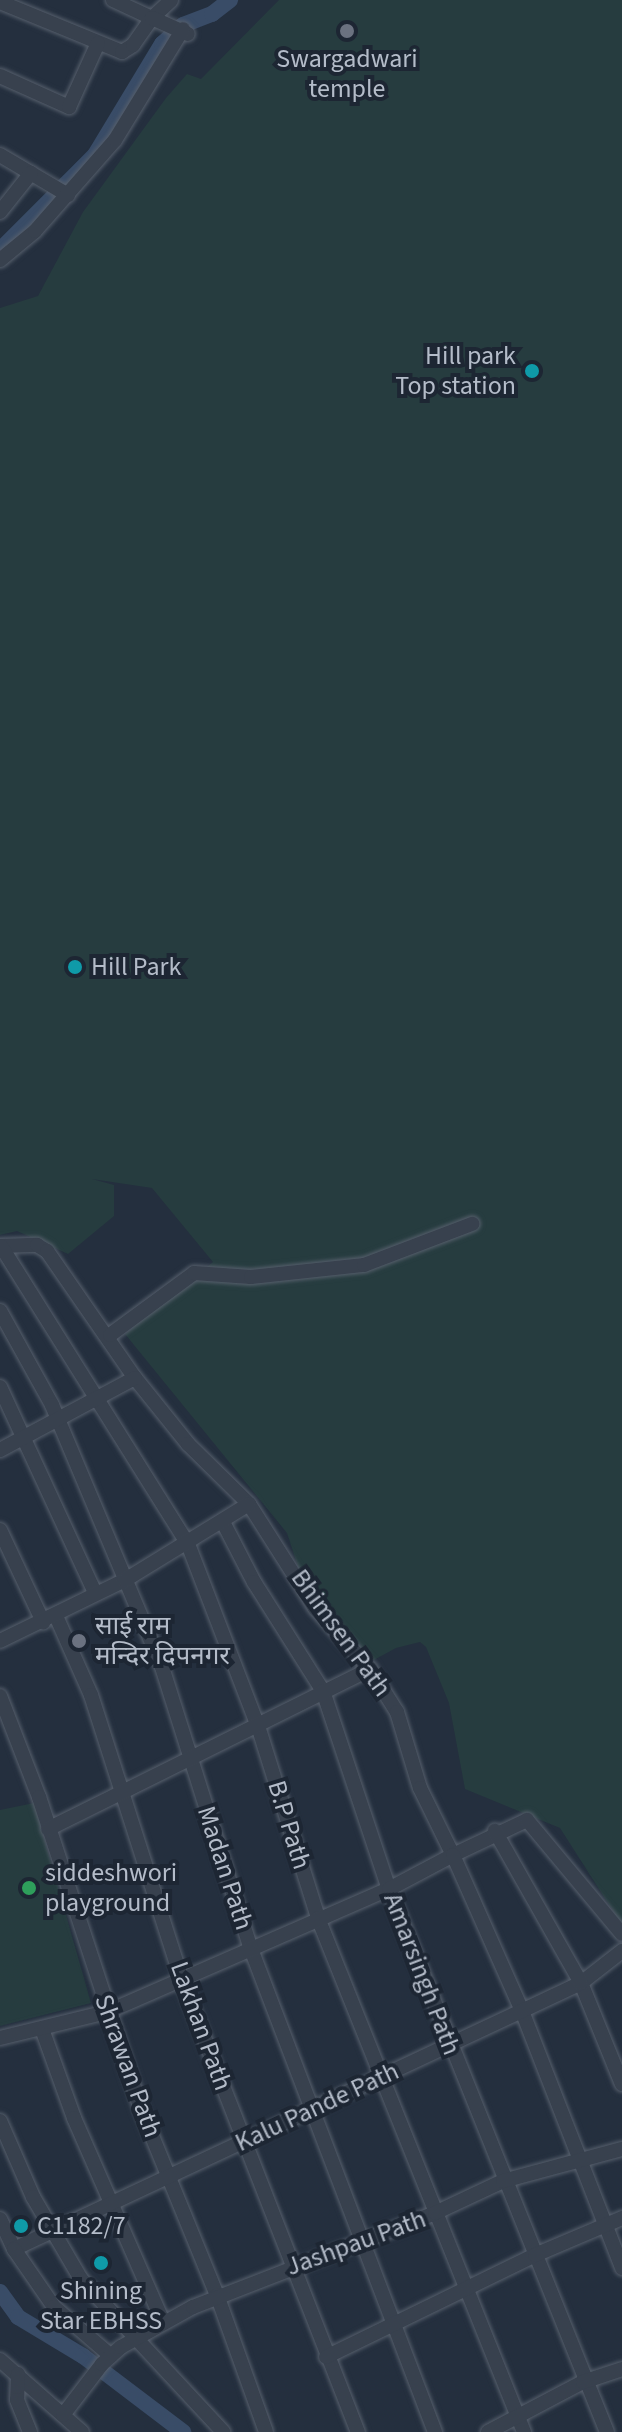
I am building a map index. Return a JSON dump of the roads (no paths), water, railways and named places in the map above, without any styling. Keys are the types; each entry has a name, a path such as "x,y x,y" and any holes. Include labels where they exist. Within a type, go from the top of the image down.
{"street":[{"path":"0,260 68,195 115,140 181,28 113,0"},
{"path":"0,2 122,52 133,45 152,18 171,0"},
{"path":"0,76 69,107 98,43"},
{"path":"0,155 68,195"},
{"path":"0,212 31,173"},
{"path":"110,1335 194,1273 251,1277 364,1265 472,1224"},
{"name":"Bhimsen Path","path":"0,1246 37,1245 47,1251 110,1335 135,1378 188,1444 249,1504 315,1608 370,1669 397,1712 420,1788 522,2011 622,2268"},
{"name":"B.P Path","path":"0,1246 94,1401 188,1544 258,1726 318,1918 524,2432"},
{"name":"Madan Path","path":"0,1311 57,1419 162,1667 251,1949 435,2432"},
{"path":"0,1450 135,1378"},
{"path":"0,1387 95,1593"},
{"path":"0,1641 125,1580 224,1524 249,1504"},
{"name":"Amarsingh Path","path":"224,1524 254,1582 323,1691 389,1889 583,2382 607,2432"},
{"name":"Lakhan Path","path":"0,1530 91,1695 182,1981 326,2357 358,2432"},
{"path":"48,1829 370,1669"},
{"name":"Shrawan Path","path":"0,1696 48,1829 107,2012 217,2295 266,2432"},
{"path":"0,2038 107,2012 182,1981 389,1889 522,1819 535,1823 622,1934"},
{"path":"495,1831 581,1983 622,2084"},
{"path":"581,1983 622,1951"},
{"name":"Kalu Pande Path","path":"14,2249 581,1983"},
{"path":"42,2029 111,2204 163,2322"},
{"path":"0,2121 52,2231 81,2279 223,2432"},
{"name":"Jashpau Path","path":"63,2415 102,2365 134,2338 217,2295 435,2213 503,2181 622,2149"},
{"path":"326,2357 396,2327 535,2255 622,2218"},
{"path":"0,2219 14,2249 54,2307 102,2365"},
{"path":"0,2360 82,2432"},
{"path":"488,2432 583,2382 622,2369"},
{"path":"18,2374 17,2400 30,2432"}],"waterway":[{"path":"0,250 95,155 162,44 183,25 212,14 230,0"},
{"path":"0,2292 18,2317 83,2356 183,2432"}],"place":[{"name":"Swargadwari temple","path":"347,31"},
{"name":"Hill park Top station","path":"532,371"},
{"name":"Hill Park","path":"75,967"},
{"name":"साई राम मन्दिर दिपनगर","path":"79,1641"},
{"name":"siddeshwori playground","path":"29,1888"},
{"name":"C1182/7","path":"21,2226"},
{"name":"Shining Star EBHSS","path":"101,2263"}]}
